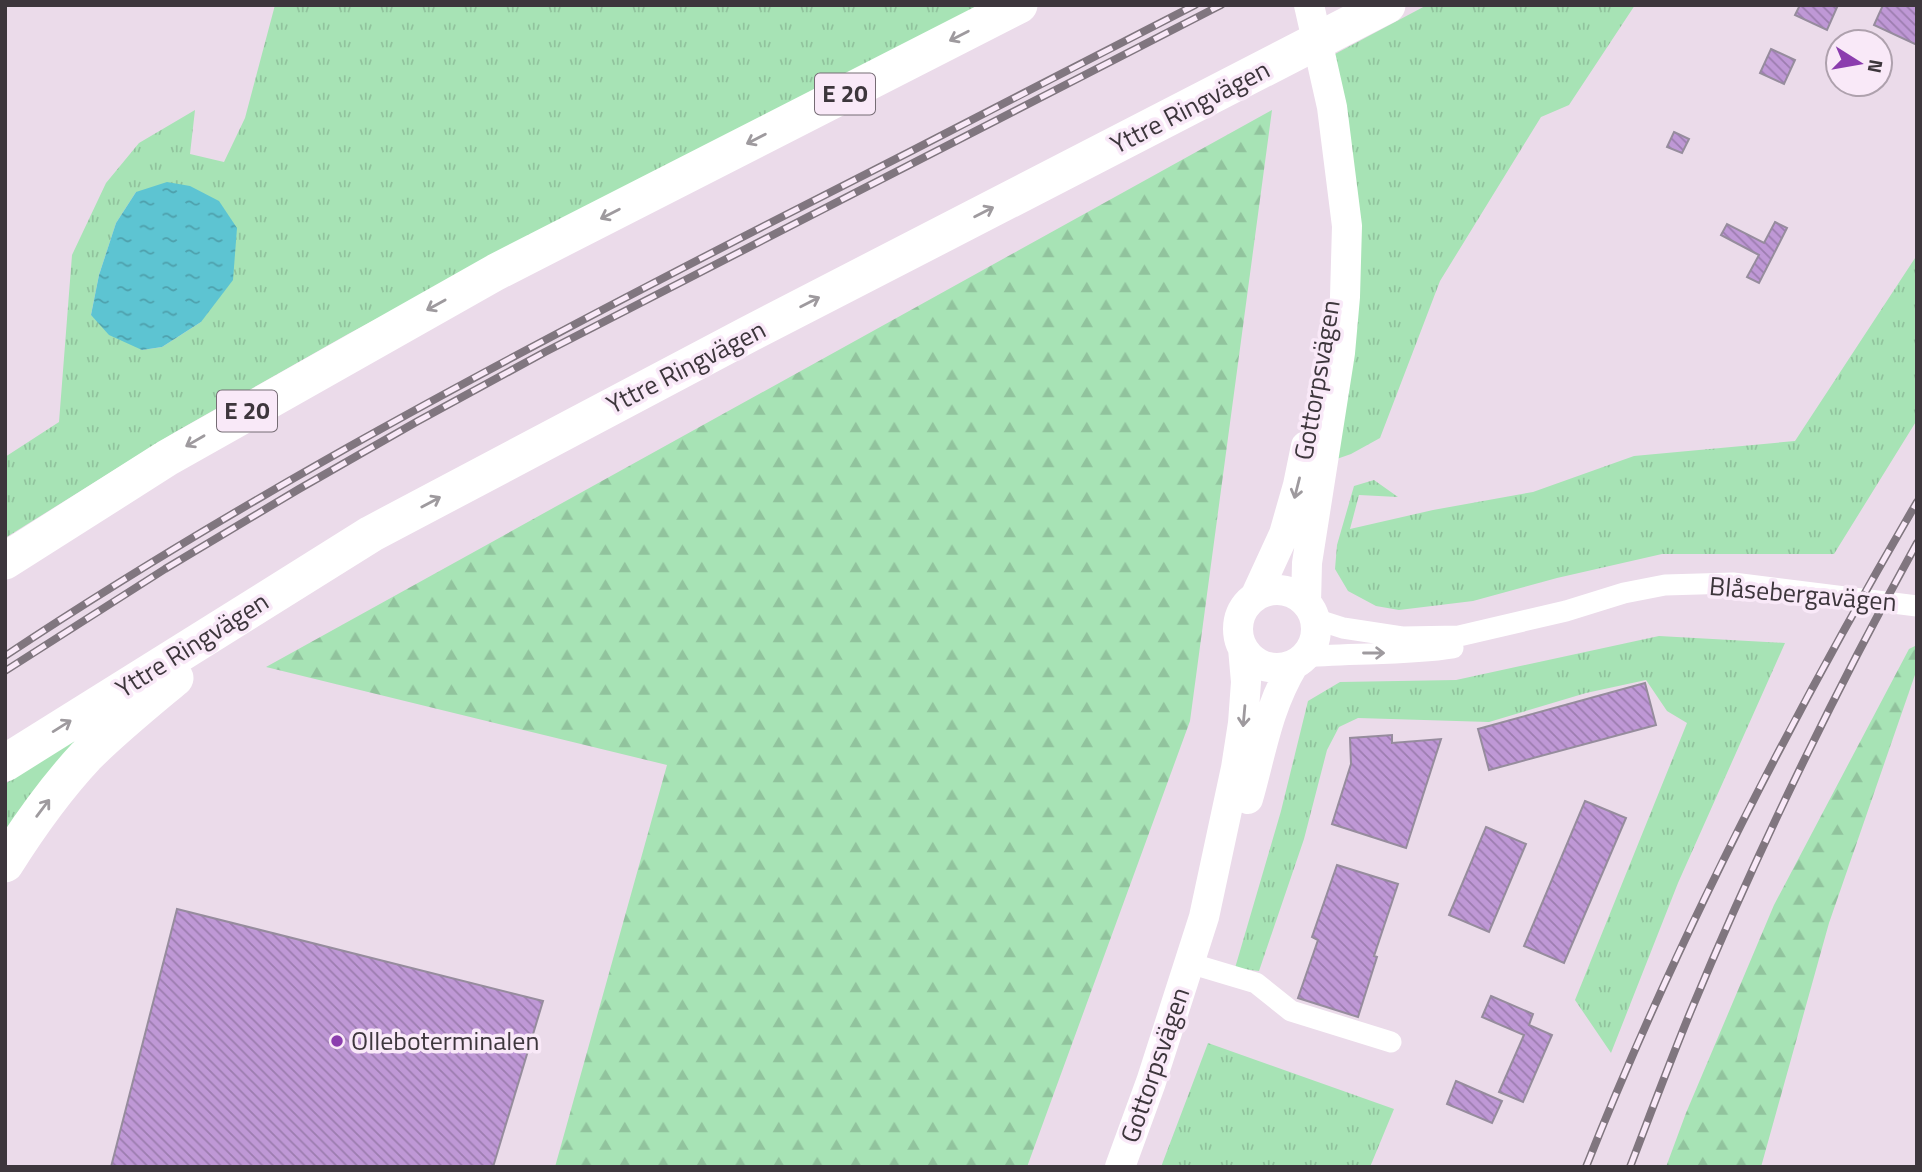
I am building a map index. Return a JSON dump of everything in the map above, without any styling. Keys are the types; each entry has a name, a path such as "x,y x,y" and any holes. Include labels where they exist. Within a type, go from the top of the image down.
{"highway":[{"name":"E 20","path":"5,561 167,457 496,272 1019,5"},
{"name":"Yttre Ringvägen","path":"5,763 370,534 749,334 1383,7"},
{"path":"5,864 54,794 86,756 139,707 214,648 370,534"}],"street":[{"name":"Gottorpsvägen","path":"1204,917 1223,883 1239,834 1269,717 1282,685 1313,645 1316,633 1310,611 1307,563 1339,354 1345,297 1347,226 1332,107 1309,5"},
{"name":"Gottorpsvägen","path":"1120,1167 1151,1082 1204,917 1244,723 1246,682 1243,648 1238,635 1239,621 1245,607 1255,597 1284,534 1298,485 1328,336 1333,296 1338,154"},
{"name":"Blåsebergavägen","path":"1310,611 1343,628 1402,638 1459,636 1665,585 1733,583 1917,606"},
{"path":"1255,597 1281,590 1295,594 1310,611"},
{"name":"Blåsebergavägen","path":"1300,661 1366,653 1409,654 1454,648 1511,636 1566,611"},
{"path":"1243,648 1251,658 1265,667 1278,668 1300,661"},
{"name":"Gottorpsvägen","path":"1189,963 1256,983 1291,1011 1391,1042"}],"green space":[{"path":"275,5 983,5 641,179 348,334 177,431 5,538 5,457 59,422 72,255 106,183 139,143 195,110 190,154 224,162 245,118","holes":["136,192 201,322 162,347 142,350 91,315 99,275 116,223"]},
{"path":"1427,5 1635,5 1569,105 1541,117 1440,281 1380,438 1351,454 1331,461 1335,54"},
{"path":"1272,110 1190,721 1027,1167 555,1167 667,765 266,667"},
{"path":"1917,255 1917,420 1834,554 1662,554 1473,601 1399,610 1376,606 1348,591 1335,569 1337,545 1354,486 1374,480 1398,497 1359,495 1350,529 1433,510 1533,492 1634,456 1795,441"},
{"path":"1659,636 1785,643 1678,883 1611,1053 1575,1000 1687,723 1667,711 1646,680 1586,693 1489,722 1358,718 1339,727 1327,750 1304,839 1259,971 1235,968 1281,811 1308,701 1340,682 1456,680"},
{"path":"1917,645 1917,669 1829,923 1761,1167 1666,1167 1774,905 1909,649"},
{"path":"130,702 5,848 5,784"},
{"path":"1208,1043 1394,1109 1370,1167 1161,1167"}],"water":[{"path":"167,182 190,186 219,201 237,228 233,280 201,322 162,347 142,350 109,335 91,315 99,275 116,223 136,192"}],"building":[{"path":"1800,5 1838,5 1828,28 1795,15"},
{"path":"1883,5 1917,5 1917,45 1894,34 1894,28 1874,25"},
{"path":"1771,49 1795,60 1784,84 1760,73"},
{"path":"1674,132 1689,139 1682,153 1667,147"},
{"path":"1775,222 1787,228 1759,283 1747,277 1759,255 1721,235 1727,224 1764,243"},
{"path":"1645,683 1656,725 1489,770 1478,729"},
{"path":"1392,735 1392,743 1441,739 1406,848 1332,824 1351,764 1350,738"},
{"path":"1585,801 1626,818 1564,963 1524,946"},
{"path":"1486,827 1526,844 1489,932 1449,915"},
{"path":"1337,865 1398,884 1374,956 1377,957 1358,1017 1298,998 1318,940 1312,937"},
{"name":"Olleboterminalen","path":"177,909 543,1001 493,1167 111,1167"},
{"path":"1491,996 1533,1014 1529,1025 1552,1035 1523,1102 1499,1092 1524,1035 1482,1017"},
{"path":"1456,1081 1502,1101 1492,1123 1447,1104"}],"railway":[{"path":"5,656 189,540 378,430 667,276 1195,5"},
{"path":"5,671 165,569 418,421 545,352 1221,5"},
{"path":"1586,1167 1659,996 1739,828 1825,664 1917,502"},
{"path":"1630,1167 1690,1013 1769,834 1826,716 1917,543"}],"place":[{"name":"Olleboterminalen","path":"337,1041"}]}
